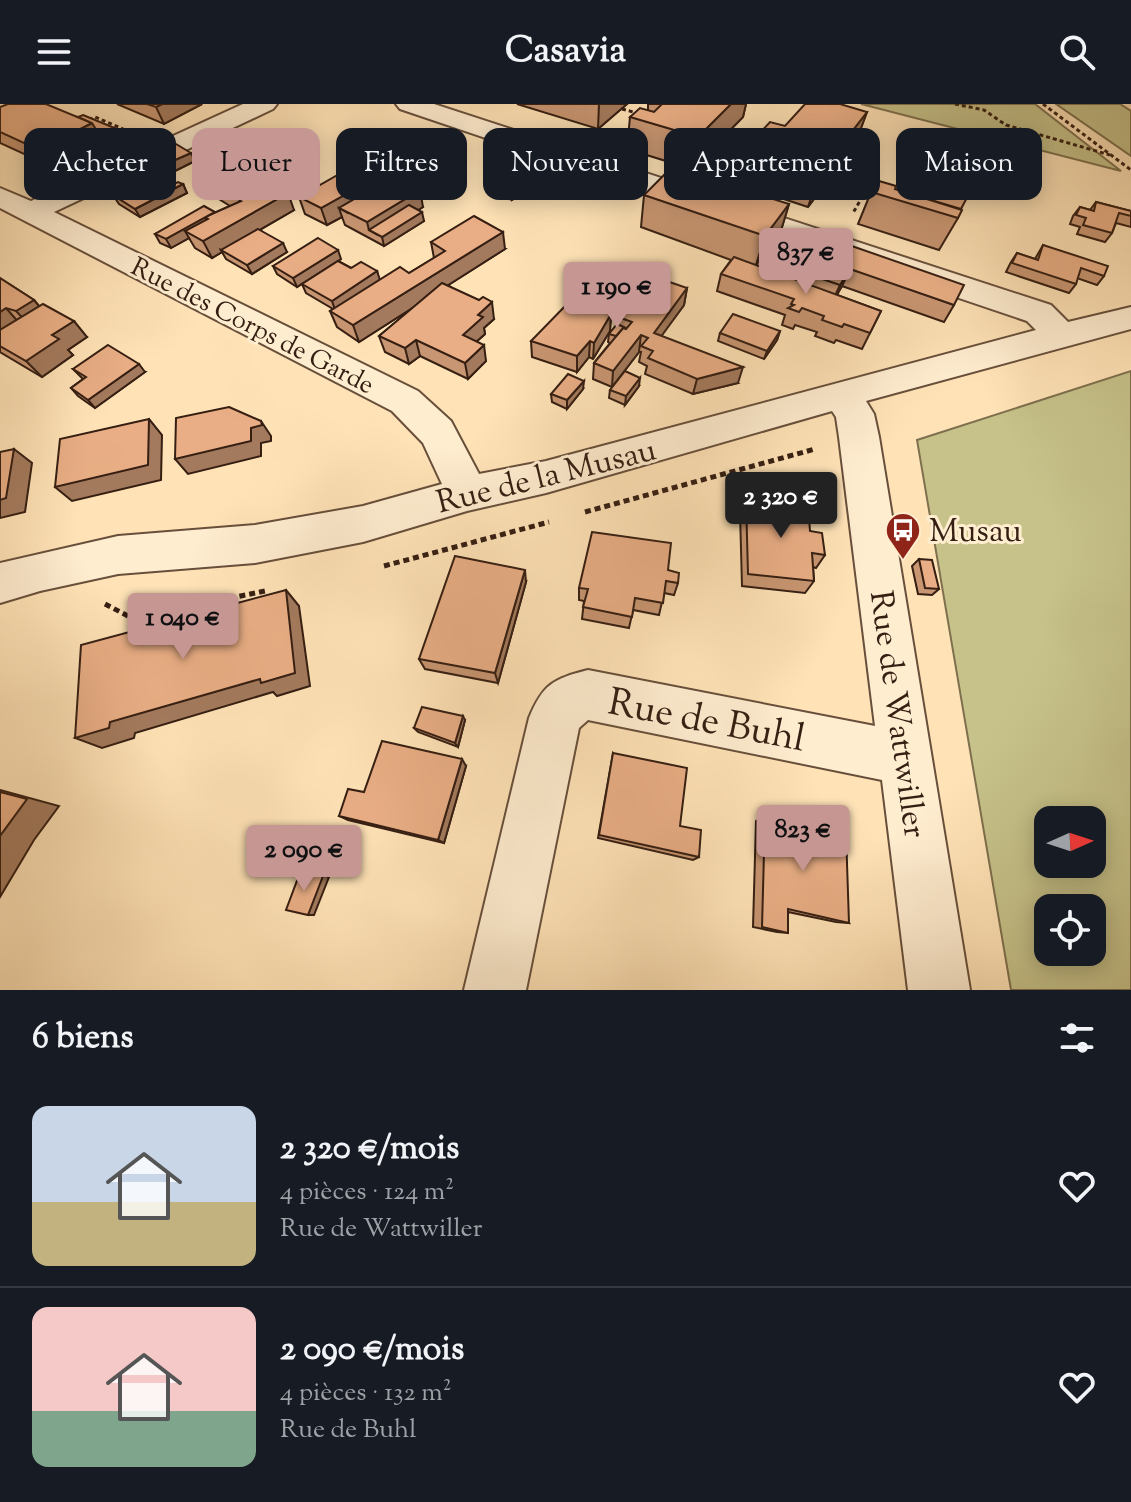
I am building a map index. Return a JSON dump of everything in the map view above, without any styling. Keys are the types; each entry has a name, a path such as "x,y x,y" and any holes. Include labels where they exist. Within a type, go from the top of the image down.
{"street":[{"path":"15,205 264,104"},
{"path":"409,104 483,129"},
{"path":"648,184 1039,313 1061,336"},
{"name":"Rue des Corps de Garde","path":"15,205 405,401 431,421 446,442 467,494"},
{"name":"Rue de la Musau","path":"0,583 40,571 118,555 255,544 347,527 467,494 546,477 1131,318"},
{"name":"Rue de Wattwiller","path":"841,395 855,414 939,990"},
{"name":"Rue de Buhl","path":"495,990 555,718 568,700 588,695 906,758"}],"path":[{"path":"955,104 984,110"},
{"path":"977,104 1006,125 1110,155"},
{"path":"1043,104 1131,170"},
{"path":"622,109 649,116 636,128"},
{"path":"833,245 860,200"}],"shaded area":[{"path":"861,104 1035,104 1121,171 1042,151 1042,128 954,128"},
{"path":"1056,104 1120,104 1131,111 1131,156"},
{"path":"1131,371 1131,990 1011,990 917,440"}],"building":[{"path":"8,104 46,104 92,123 82,128 24,128 24,143 0,132 0,107"},
{"path":"662,104 731,104 707,128 667,128 630,117 640,108 654,112"},
{"path":"805,104 840,104 867,112 855,128 764,128 770,122 785,126"},
{"path":"83,115 115,128 95,128 92,123 78,117"},
{"path":"176,144 191,153 176,160"},
{"path":"664,175 664,200 776,200 789,204 765,236 648,196 648,191"},
{"path":"336,176 336,200 321,208 305,200 320,200 320,185"},
{"path":"880,181 896,186 896,199 880,195"},
{"path":"121,200 152,200 135,209"},
{"path":"276,200 203,241 185,231 208,219 205,217 241,201"},
{"path":"353,200 403,200 367,222 339,208"},
{"path":"898,200 930,200 962,210 958,218"},
{"path":"931,200 966,200 961,209"},
{"path":"1096,202 1131,211 1131,216 1119,213 1112,233 1083,225 1086,218 1076,215 1080,207 1094,211"},
{"path":"409,205 422,212 382,237 369,230"},
{"path":"204,206 215,212 166,239 155,234"},
{"path":"474,216 503,232 353,325 330,311 400,267 409,273 445,251 431,242"},
{"path":"258,229 283,243 247,265 221,250"},
{"path":"318,238 338,250 293,278 273,266"},
{"path":"774,240 818,255 824,247 840,252 846,244 964,285 954,305 850,269 840,285 760,258"},
{"path":"1043,245 1108,266 1104,276 1081,268 1076,284 1012,263 1017,253 1038,260"},
{"path":"734,257 881,311 870,333 822,320 824,316 802,308 799,312 788,308 794,305 791,304 794,299 721,274"},
{"path":"338,261 351,268 361,262 377,271 332,301 302,284"},
{"path":"652,276 687,288 654,333 743,367 697,379 648,358 653,351 641,346 648,338 641,335 613,371 594,363 623,328 626,329 632,322 618,317"},
{"path":"0,278 34,300 16,311 6,308 0,312"},
{"path":"442,283 479,300 483,297 492,302 478,315 483,317 463,335 484,345 465,363 416,340 405,348 379,336"},
{"path":"572,299 611,314 594,343 590,341 577,356 531,341"},
{"path":"43,304 74,321 52,335 59,339 26,361 0,346 0,330"},
{"path":"733,314 780,331 767,351 720,333"},
{"path":"617,324 626,328 616,336 609,334"},
{"path":"108,345 139,364 88,400 71,388 86,377 73,369"},
{"path":"625,371 640,378 626,396 610,390"},
{"path":"568,374 584,381 567,400 551,394"},
{"path":"229,407 261,421 262,425 251,428 251,441 175,459 176,418"},
{"path":"149,419 148,465 55,487 60,439"},
{"path":"14,449 6,498 0,500 0,452"},
{"path":"746,499 808,505 810,531 822,533 825,555 812,553 814,581 748,574"},
{"path":"592,532 671,543 668,570 679,573 678,583 666,581 663,603 635,598 632,617 583,607 588,589 579,588"},
{"path":"455,556 525,570 495,673 419,659"},
{"path":"919,559 932,560 939,589 925,588"},
{"path":"286,590 295,673 261,683 260,679 110,722 109,728 75,738 81,645"},
{"path":"422,707 463,716 455,743 414,728"},
{"path":"382,741 462,759 438,840 339,816 348,789 364,792"},
{"path":"613,753 687,768 680,826 701,830 699,857 599,835"},
{"path":"0,792 27,799 0,836"},
{"path":"765,816 846,833 849,923 788,909 788,933 762,927"},
{"path":"301,870 323,876 308,915 286,910"}],"place":[{"name":"Musau","path":"903,561"}]}
